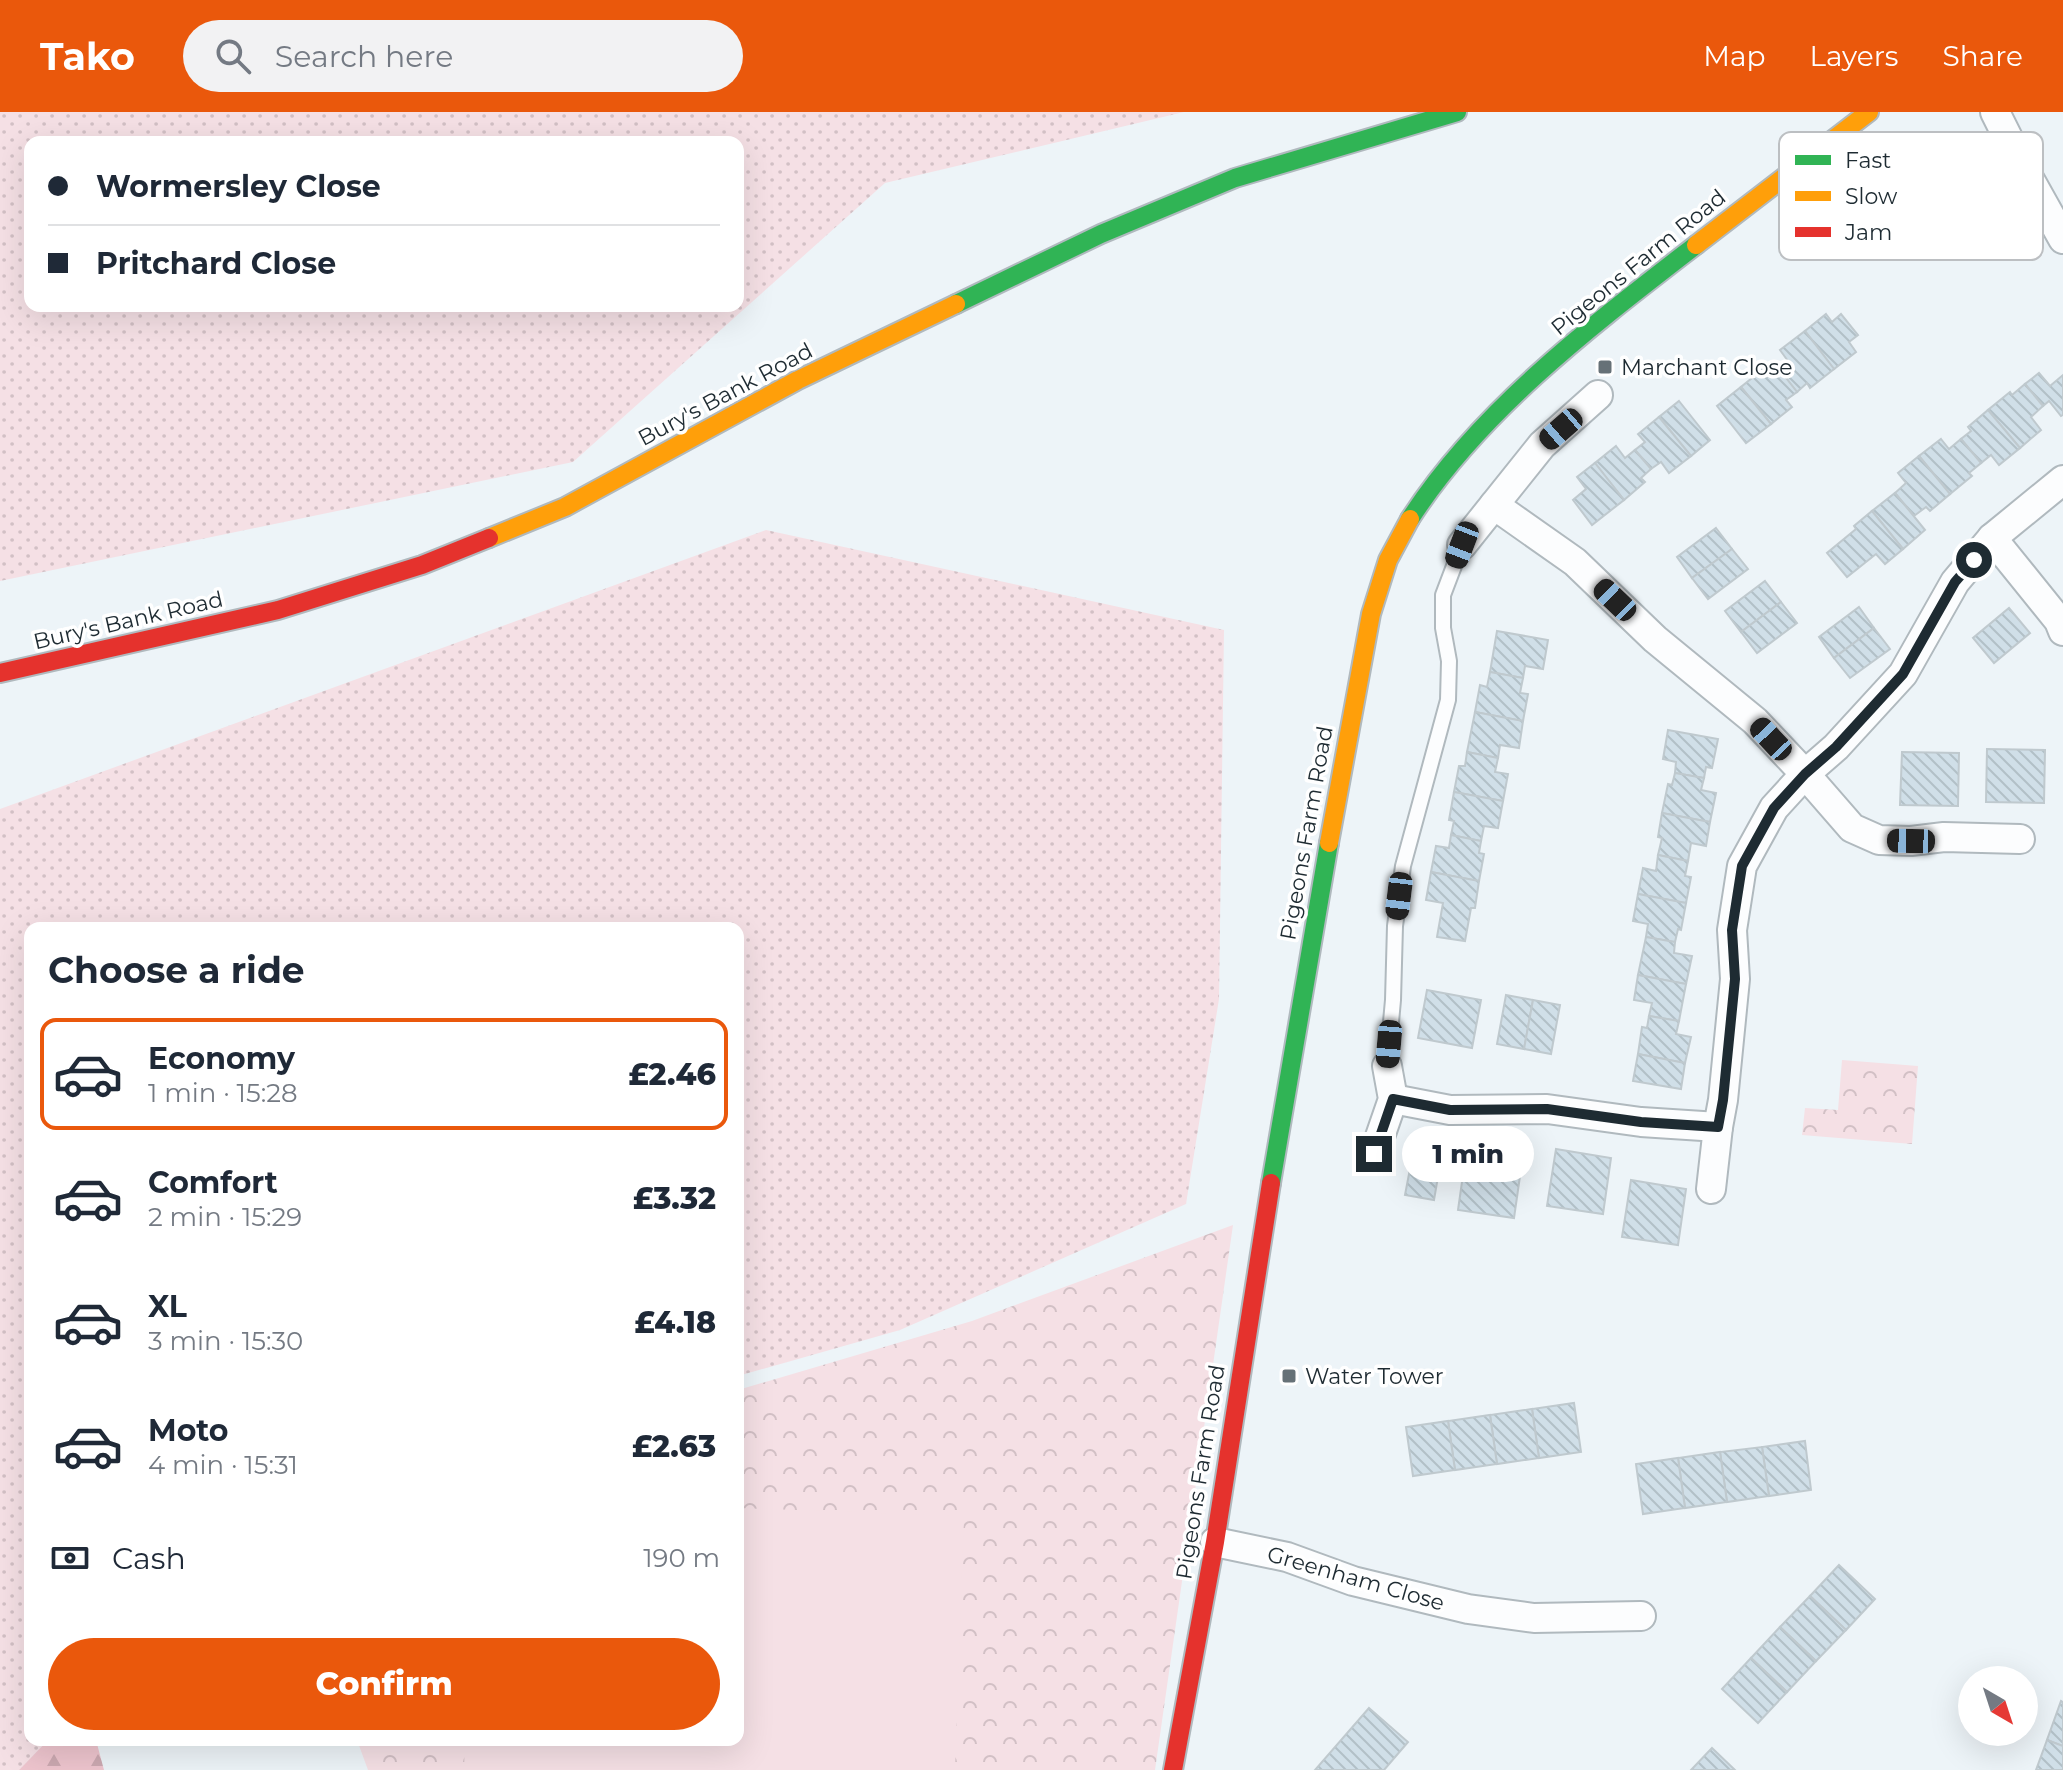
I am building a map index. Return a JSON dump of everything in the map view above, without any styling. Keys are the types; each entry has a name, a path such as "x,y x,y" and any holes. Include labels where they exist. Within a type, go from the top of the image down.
{"street":[{"name":"Bury's Bank Road","path":"0,673 278,610 422,565 565,507 798,380 1101,234 1235,178 1457,112"},
{"name":"Pigeons Farm Road","path":"1843,132 1869,112"},
{"path":"1995,112 2005,132"},
{"name":"Pigeons Farm Road","path":"1173,1770 1215,1542 1256,1269 1347,737 1371,614 1388,560 1411,517 1452,460 1520,391 1581,337 1779,181"},
{"path":"2043,203 2063,239"},
{"path":"1462,545 1542,445 1598,395"},
{"path":"1711,1189 1735,979 1732,930 1742,866 1774,808 1903,674 1955,582 1992,538 2063,480"},
{"path":"1494,505 1575,562 1655,639 1755,721 1852,828 1879,840 1911,841 1944,837 2020,839"},
{"path":"1992,538 2059,621 2063,631"},
{"path":"1374,1154 1393,1099 1387,1066"},
{"path":"1393,1099 1450,1110 1547,1109 1641,1122 1718,1127"},
{"name":"Greenham Close","path":"1215,1542 1287,1557 1353,1581 1468,1609 1534,1618 1641,1616"}],"lane":[{"path":"1387,1066 1395,926 1403,866 1448,700 1449,661 1443,628 1443,595 1462,545"}],"green space":[{"path":"0,112 1184,112 885,183 744,309 744,136 24,136 24,312 741,312 573,462 0,581"},
{"path":"766,530 1224,630 1219,999 1186,1204 900,1330 744,1374 744,922 24,922 24,1746 42,1746 19,1770 0,1770 0,809"},
{"path":"1842,1060 1918,1066 1912,1144 1802,1135 1805,1108 1838,1110"},
{"path":"1233,1225 1155,1770 368,1770 359,1746 744,1746 744,1388 972,1321"},
{"path":"744,1508 964,1516 955,1770 464,1770 465,1746 744,1746"},
{"path":"42,1746 98,1746 104,1770 19,1770"}],"building":[{"path":"1826,314 1832,322 1841,314 1858,335 1849,342 1856,352 1834,369 1805,331"},
{"path":"1805,331 1834,369 1810,388 1807,383 1797,392 1779,369 1788,361 1780,350"},
{"path":"1779,369 1797,392 1786,400 1792,407 1771,424 1741,387 1762,370 1768,377"},
{"path":"2039,373 2050,386 2063,375 2063,415 2049,401 2043,406 2025,384"},
{"path":"2025,384 2043,406 2031,417 2041,430 2020,448 1988,410"},
{"path":"1741,387 1771,424 1746,443 1717,406"},
{"path":"1679,401 1710,440 1691,456 1659,417"},
{"path":"1988,410 2020,448 1999,465 1991,455 1981,463 1961,439 1971,431 1968,427"},
{"path":"1659,417 1691,456 1669,473 1661,462 1651,469 1635,450 1645,442 1638,434"},
{"path":"1941,439 1949,449 1961,439 1981,463 1969,473 1972,476 1950,494 1919,456"},
{"path":"1616,446 1625,458 1635,450 1651,469 1641,478 1645,482 1624,500 1595,463"},
{"path":"1919,456 1950,494 1930,511 1926,507 1914,516 1895,493 1906,483 1898,473"},
{"path":"1595,463 1624,500 1592,525 1573,500 1586,489 1577,477"},
{"path":"1895,493 1925,530 1903,549 1872,511"},
{"path":"1872,511 1903,549 1885,564 1876,554 1847,577 1827,553"},
{"path":"1716,528 1732,549 1692,578 1677,557"},
{"path":"1732,549 1748,569 1708,599 1692,578"},
{"path":"1765,581 1781,602 1741,632 1725,611"},
{"path":"1781,602 1797,623 1757,653 1741,632"},
{"path":"1859,607 1874,628 1834,658 1819,637"},
{"path":"2009,608 2030,633 1994,663 1973,638"},
{"path":"1874,628 1890,649 1850,678 1834,658"},
{"path":"1497,631 1548,640 1543,669 1525,666 1523,678 1490,672"},
{"path":"1490,672 1523,678 1520,693 1528,694 1523,721 1475,712 1480,685 1487,687"},
{"path":"1475,712 1523,721 1519,748 1500,745 1498,758 1467,752"},
{"path":"1668,730 1718,739 1712,768 1706,767 1704,778 1675,773 1676,762 1663,759"},
{"path":"1987,749 2045,750 2044,803 1986,802"},
{"path":"1467,752 1498,758 1495,772 1508,774 1503,801 1454,792 1459,766 1465,766"},
{"path":"1902,752 1959,753 1958,806 1900,805"},
{"path":"1675,773 1704,778 1701,790 1716,793 1710,822 1662,813 1668,784 1672,785"},
{"path":"1454,792 1503,801 1498,828 1484,826 1481,841 1451,835 1454,821 1449,820"},
{"path":"1662,813 1710,822 1706,846 1691,843 1688,861 1658,855"},
{"path":"1451,835 1481,841 1479,853 1484,854 1479,881 1431,872 1436,846 1449,848"},
{"path":"1658,855 1688,861 1685,876 1691,877 1686,903 1638,894 1643,868 1656,871"},
{"path":"1431,872 1479,881 1465,941 1437,937 1443,903 1426,900"},
{"path":"1638,894 1686,903 1681,930 1678,929 1675,942 1646,937 1648,924 1633,921"},
{"path":"1646,937 1675,942 1674,953 1692,956 1686,984 1638,975"},
{"path":"1638,975 1686,984 1679,1021 1649,1016 1652,1003 1634,1000"},
{"path":"1427,990 1481,1000 1472,1048 1418,1038"},
{"path":"1506,995 1533,1000 1524,1049 1497,1044"},
{"path":"1533,1000 1560,1005 1551,1054 1524,1049"},
{"path":"1649,1016 1679,1021 1676,1034 1691,1037 1685,1063 1638,1054 1642,1027 1647,1028"},
{"path":"1638,1054 1685,1063 1681,1089 1633,1081"},
{"path":"1414,1148 1442,1153 1434,1200 1405,1195"},
{"path":"1556,1149 1611,1158 1603,1214 1547,1206"},
{"path":"1466,1154 1522,1162 1514,1218 1458,1210"},
{"path":"1631,1180 1686,1189 1678,1245 1622,1237"},
{"path":"1574,1403 1581,1452 1539,1458 1532,1409"},
{"path":"1532,1409 1539,1458 1497,1464 1490,1415"},
{"path":"1490,1415 1497,1464 1455,1470 1448,1421"},
{"path":"1448,1421 1455,1470 1413,1476 1406,1427"},
{"path":"1805,1441 1811,1490 1769,1496 1762,1447"},
{"path":"1762,1447 1769,1496 1727,1502 1720,1452"},
{"path":"1720,1452 1727,1502 1685,1508 1678,1458"},
{"path":"1678,1458 1685,1508 1643,1514 1636,1464"},
{"path":"1839,1565 1875,1599 1846,1630 1810,1596"},
{"path":"1810,1596 1846,1630 1816,1661 1780,1627"},
{"path":"1780,1627 1816,1661 1787,1692 1751,1658"},
{"path":"1751,1658 1787,1692 1758,1723 1722,1689"},
{"path":"2063,1702 2063,1746 2047,1740"},
{"path":"1369,1708 1408,1742 1384,1770 1315,1770"},
{"path":"2047,1740 2063,1746 2063,1770 2036,1770"},
{"path":"1712,1748 1735,1770 1691,1770"}],"traffic: fast":[{"path":"956,304 1101,234 1235,178 1457,112"},
{"path":"1410,519 1438,479 1504,405 1579,338 1696,245"},
{"path":"1271,1183 1329,843"}],"traffic: slow":[{"path":"1843,132 1869,112"},
{"path":"1696,245 1779,181"},
{"path":"489,538 565,507 798,380 956,304"},
{"path":"1329,843 1371,614 1388,560 1410,519"}],"traffic: jam":[{"path":"0,673 278,610 422,565 489,538"},
{"path":"1173,1770 1215,1542 1271,1183"}],"place":[{"name":"Marchant Close","path":"1605,367"},
{"name":"Water Tower","path":"1289,1376"}],"route":[{"path":"1374,1154 1393,1099 1450,1110 1547,1109 1641,1122 1718,1127 1735,979 1732,930 1742,866 1774,808 1903,674 1955,582 1974,560"}]}
